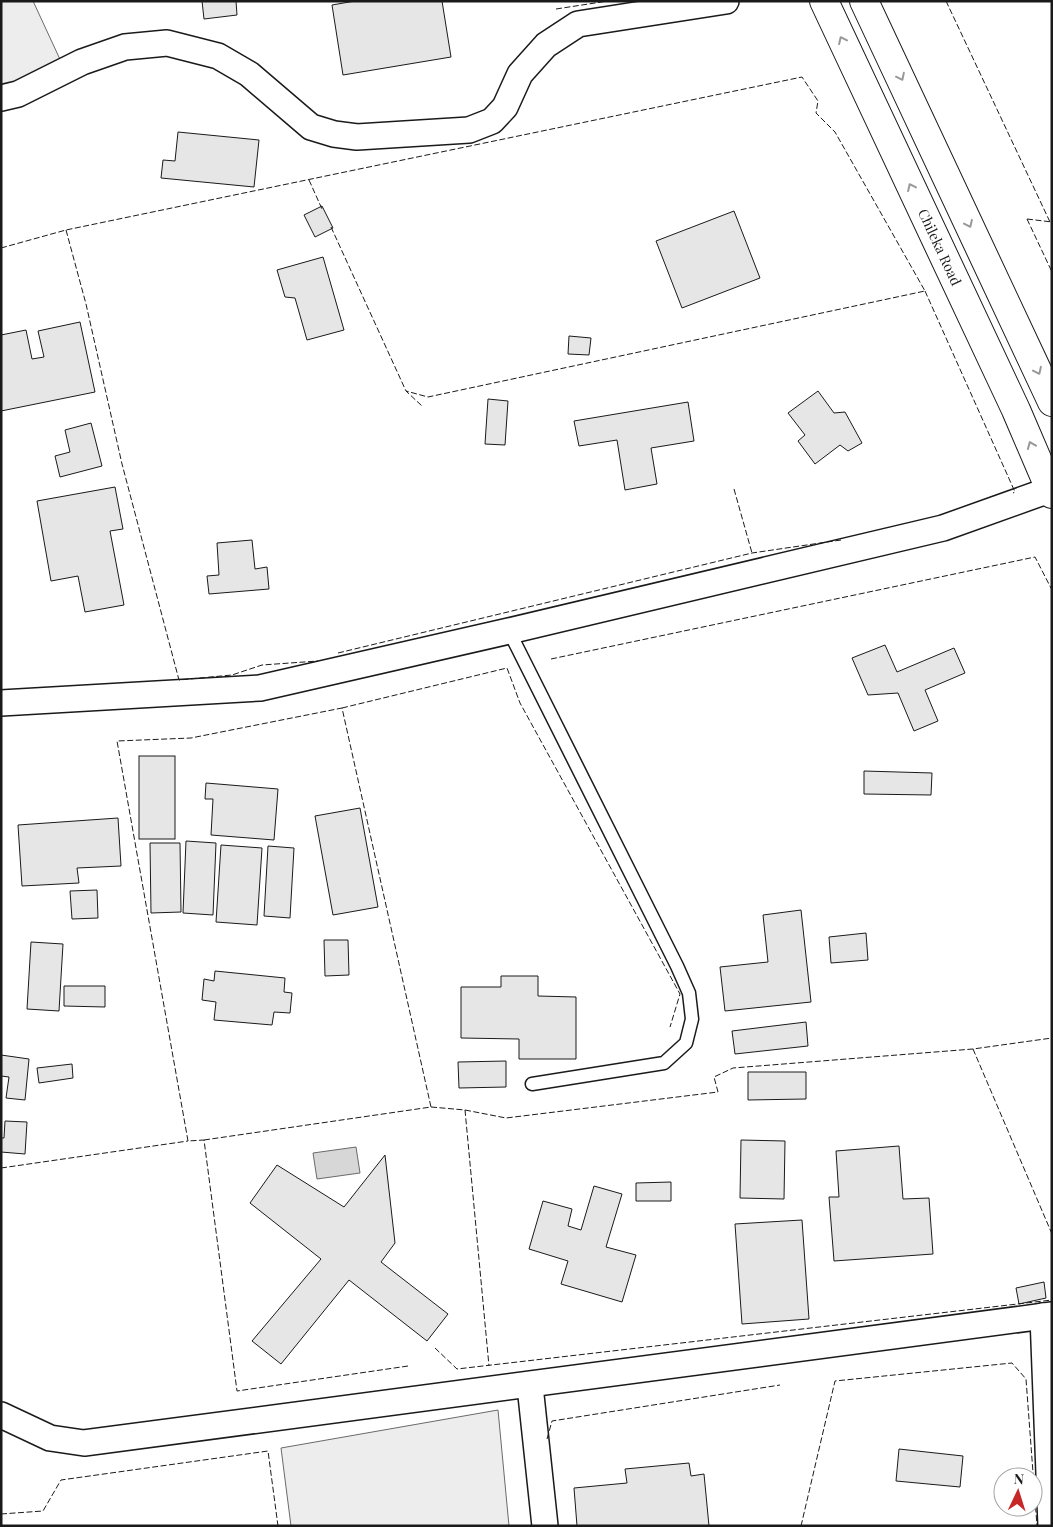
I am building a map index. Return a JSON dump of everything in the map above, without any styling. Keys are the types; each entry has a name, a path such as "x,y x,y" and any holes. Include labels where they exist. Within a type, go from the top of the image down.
{"highway":[{"name":"Chileka Road","path":"824,1 1016,410 1051,491"},
{"path":"864,1 1052,402"}],"street":[{"path":"1,98 18,94 82,62 124,47 167,43 218,56 248,74 311,127 327,132 357,137 469,130 492,121 505,107 520,74 546,45 578,24 726,1"},
{"path":"1,703 260,688 509,632 943,528 1051,491"},
{"path":"1,1414 50,1438 84,1443 530,1386 1048,1316 1051,1526"},
{"path":"530,1386 545,1526"}],"lane":[{"path":"509,632 677,966 689,993 692,1019 686,1043 664,1063 532,1084"}],"shaded area":[{"path":"1,1 33,1 64,68 1,95"},
{"path":"356,1147 360,1173 317,1179 313,1153"},
{"path":"498,1410 509,1526 291,1526 281,1448"}],"building":[{"path":"202,1 236,1 237,15 204,19"},
{"path":"355,1 442,1 451,57 343,75 332,5"},
{"path":"178,132 259,140 254,187 161,178 163,160 175,161"},
{"path":"322,206 333,228 315,237 304,215"},
{"path":"734,211 760,278 682,308 656,241"},
{"path":"323,257 344,330 307,340 295,298 285,297 277,270"},
{"path":"80,322 95,392 1,411 1,335 26,330 32,359 44,357 38,331"},
{"path":"569,336 591,338 589,355 568,354"},
{"path":"818,391 834,413 845,412 862,443 848,451 840,445 815,464 798,441 805,435 788,413"},
{"path":"488,399 508,401 505,445 485,444"},
{"path":"688,402 694,441 651,448 657,484 625,490 617,440 579,446 574,421"},
{"path":"91,423 102,466 60,477 55,456 70,452 65,430"},
{"path":"115,487 123,529 110,531 124,605 85,612 78,576 51,581 37,501"},
{"path":"252,540 255,569 267,567 269,589 209,594 207,576 219,575 217,543"},
{"path":"885,645 897,672 954,648 965,673 925,690 938,721 914,731 898,693 868,695 852,658"},
{"path":"139,756 175,756 175,839 139,839"},
{"path":"864,771 932,773 931,795 864,794"},
{"path":"206,783 278,789 274,840 211,835 213,799 205,799"},
{"path":"360,808 378,907 333,915 315,816"},
{"path":"118,818 121,866 77,868 79,883 22,886 18,825"},
{"path":"186,841 216,843 213,915 183,913"},
{"path":"150,843 180,843 181,912 151,913"},
{"path":"221,845 262,848 257,925 216,922"},
{"path":"268,846 294,848 290,918 264,916"},
{"path":"97,890 98,918 72,919 70,891"},
{"path":"801,910 811,1002 725,1011 720,967 768,962 763,915"},
{"path":"866,933 868,960 831,963 829,937"},
{"path":"324,940 348,940 349,975 325,976"},
{"path":"31,942 63,944 59,1011 27,1009"},
{"path":"215,971 285,978 284,992 292,993 290,1013 274,1012 272,1025 214,1020 216,1002 202,1000 204,979 214,981"},
{"path":"501,976 538,976 538,996 576,997 576,1059 519,1059 519,1039 461,1038 461,987 501,987"},
{"path":"64,986 105,986 105,1007 64,1006"},
{"path":"806,1022 808,1046 735,1054 732,1031"},
{"path":"1,1055 29,1059 25,1100 6,1098 9,1077 1,1076"},
{"path":"506,1061 506,1087 459,1088 458,1062"},
{"path":"72,1064 73,1078 39,1083 37,1068"},
{"path":"748,1072 806,1072 806,1099 748,1100"},
{"path":"5,1121 27,1122 25,1154 1,1152 1,1138 4,1138"},
{"path":"741,1140 785,1141 784,1199 740,1198"},
{"path":"899,1146 903,1199 929,1198 933,1254 834,1261 829,1197 839,1197 836,1151"},
{"path":"385,1155 395,1243 381,1262 448,1314 427,1341 349,1280 281,1364 252,1341 321,1259 250,1203 277,1165 344,1207"},
{"path":"671,1182 671,1201 636,1201 636,1183"},
{"path":"594,1186 622,1194 606,1247 636,1255 622,1302 561,1284 568,1261 529,1249 543,1201 572,1209 568,1226 581,1230"},
{"path":"802,1220 809,1319 742,1324 735,1224"},
{"path":"1044,1282 1046,1298 1019,1304 1016,1288"},
{"path":"899,1449 963,1456 960,1487 896,1481"},
{"path":"689,1463 691,1476 704,1474 709,1526 577,1526 574,1488 627,1483 625,1469"}],"fence":[{"path":"556,9 608,1"},
{"path":"946,1 1050,222"},
{"path":"1,248 66,230 802,77 818,101 816,113 835,132 925,291 428,397 406,391"},
{"path":"309,180 322,209"},
{"path":"1027,219 1052,272"},
{"path":"1027,219 1052,222"},
{"path":"331,227 406,391 422,406"},
{"path":"66,230 86,304 122,464 179,680 232,675 262,665 318,661"},
{"path":"925,291 1015,492 1013,493"},
{"path":"734,489 752,553"},
{"path":"338,653 752,553 841,540"},
{"path":"551,659 1035,557 1052,590"},
{"path":"342,708 507,668 520,703 680,994 670,1027"},
{"path":"204,1140 431,1107 342,708 191,738 117,741 188,1141 204,1140 237,1391 408,1366"},
{"path":"465,1110 506,1118 718,1092 714,1077 733,1068 973,1049 1052,1038"},
{"path":"973,1049 1052,1234"},
{"path":"431,1107 465,1110 489,1366"},
{"path":"1,1168 188,1141"},
{"path":"435,1348 457,1369 1052,1300"},
{"path":"801,1526 835,1381 1012,1363 1026,1379 1037,1526"},
{"path":"547,1439 552,1421 780,1385"},
{"path":"1,1514 43,1511 61,1480 268,1451 278,1526"}]}
